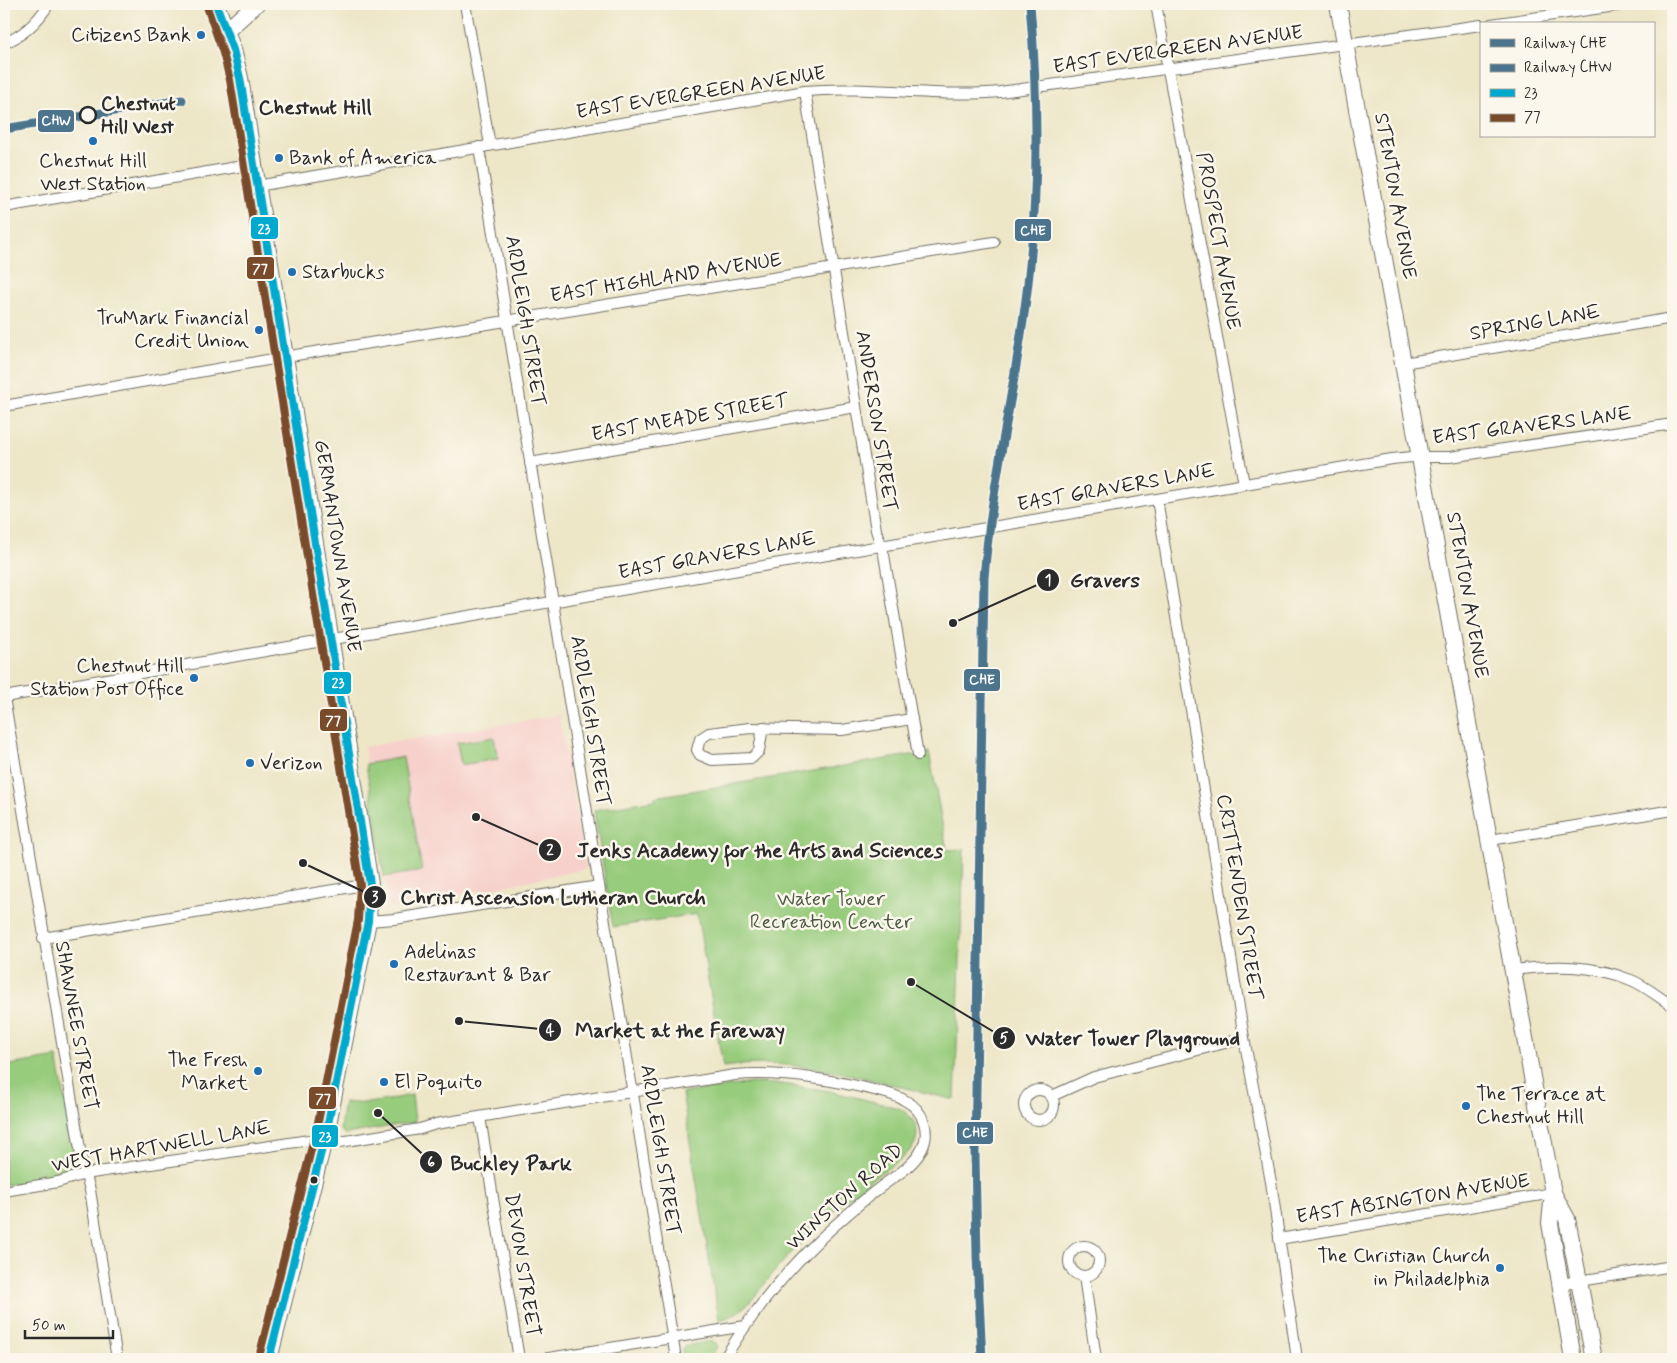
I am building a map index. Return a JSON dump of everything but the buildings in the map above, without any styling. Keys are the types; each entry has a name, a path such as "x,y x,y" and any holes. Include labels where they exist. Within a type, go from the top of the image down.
{"main road":[{"name":"GERMANTOWN AVENUE","path":"216,4 238,71 370,884 368,921 324,1141 269,1359"},
{"path":"226,31 256,4"},
{"name":"STENTON AVENUE","path":"1338,4 1553,1193 1550,1223 1573,1359"},
{"name":"STENTON AVENUE","path":"1553,1193 1567,1219 1594,1359"}],"street":[{"path":"4,43 27,29 49,4"},
{"path":"465,4 490,145"},
{"name":"PROSPECT AVENUE","path":"1156,4 1244,484"},
{"path":"1505,22 1629,4"},
{"name":"EAST EVERGREEN AVENUE","path":"258,186 805,91 830,89 970,94 1016,90 1480,25"},
{"name":"ANDERSON STREET","path":"805,91 876,530 881,546 918,755"},
{"name":"ARDLEIGH STREET","path":"479,147 676,1359"},
{"path":"4,207 254,164"},
{"name":"EAST HIGHLAND AVENUE","path":"4,406 285,357 994,242"},
{"name":"SPRING LANE","path":"1403,363 1673,318"},
{"name":"EAST MEADE STREET","path":"530,463 856,407"},
{"name":"EAST GRAVERS LANE","path":"4,697 1392,458 1450,457 1673,424"},
{"name":"CRITTENDEN STREET","path":"1157,499 1244,1038 1270,1182 1297,1359"},
{"name":"SHAWNEE STREET","path":"4,697 43,938 85,1174 90,1190 117,1359"},
{"path":"763,727 759,751 752,758 712,760 700,755 697,750 700,739 709,733 763,727 842,730 912,719"},
{"path":"1490,840 1673,810"},
{"path":"43,938 370,884"},
{"path":"368,921 395,919 599,886"},
{"path":"1513,970 1566,966 1594,969 1631,980 1673,1006"},
{"path":"1052,1096 1073,1085 1101,1075 1244,1038"},
{"name":"WEST HARTWELL LANE","path":"4,1191 58,1182 85,1174 309,1140 340,1142 736,1074 800,1077 855,1086 898,1097 919,1112 926,1128"},
{"name":"DEVON STREET","path":"480,1117 520,1359"},
{"name":"WINSTON ROAD","path":"724,1359 745,1326 779,1283 812,1247 862,1202 916,1159 925,1143 926,1128"},
{"name":"EAST ABINGTON AVENUE","path":"1279,1239 1553,1193"},
{"path":"1560,1284 1673,1266"},
{"path":"1084,1276 1096,1359"},
{"path":"544,1359 745,1326"}],"shaded area":[{"path":"559,715 586,869 390,909 364,747"}],"green space":[{"path":"494,737 498,759 461,765 457,743"},
{"name":"Water Tower Recreation Center","path":"929,752 947,850 964,849 955,1100 869,1079 811,1068 752,1064 723,1067 697,914 613,927 594,810 655,800 655,797 911,755 918,756"},
{"path":"403,757 422,871 384,877 366,764"},
{"path":"57,1057 78,1168 54,1178 4,1185 4,1066"},
{"path":"752,1083 782,1084 830,1091 899,1108 912,1119 917,1134 914,1145 906,1155 847,1199 802,1241 744,1307 729,1317 719,1320 682,1093"},
{"path":"412,1095 415,1122 346,1134 340,1129 344,1102 370,1103"},
{"path":"711,1341 716,1343 717,1346 711,1359 683,1359 682,1349 685,1346"}],"rail line":[{"name":"CHE","path":"982,1359 977,1257 975,1154 984,578 993,504 1018,357 1032,248 1036,178 1036,109 1030,4"},
{"name":"CHW","path":"4,129 182,100"}],"transit line":[{"name":"23","path":"216,4 233,50 240,78 370,884 368,921 328,1124 269,1359"},
{"name":"77","path":"207,7 230,80 360,885 358,920 318,1122 259,1357"}],"place":[{"name":"Citizens Bank","path":"201,35"},
{"name":"Chestnut Hill West","path":"88,115"},
{"name":"Chestnut Hill West Station","path":"93,141"},
{"name":"Bank of America","path":"279,158"},
{"name":"Starbucks","path":"292,272"},
{"name":"TruMark Financial Credit Union","path":"259,330"},
{"name":"Gravers","path":"953,623"},
{"name":"Chestnut Hill Station Post Office","path":"194,678"},
{"name":"Verizon","path":"250,763"},
{"name":"Jenks Academy for the Arts and Sciences","path":"476,817"},
{"name":"Christ Ascension Lutheran Church","path":"303,863"},
{"name":"Adelinas Restaurant & Bar","path":"394,964"},
{"name":"Water Tower Playground","path":"911,982"},
{"name":"Market at the Fareway","path":"459,1021"},
{"name":"The Fresh Market","path":"258,1071"},
{"name":"El Poquito","path":"384,1082"},
{"name":"The Terrace at Chestnut Hill","path":"1466,1106"},
{"name":"Buckley Park","path":"378,1113"},
{"name":"The Christian Church in Philadelphia","path":"1500,1268"}],"district":[{"name":"Chestnut Hill","path":"315,108"}]}
